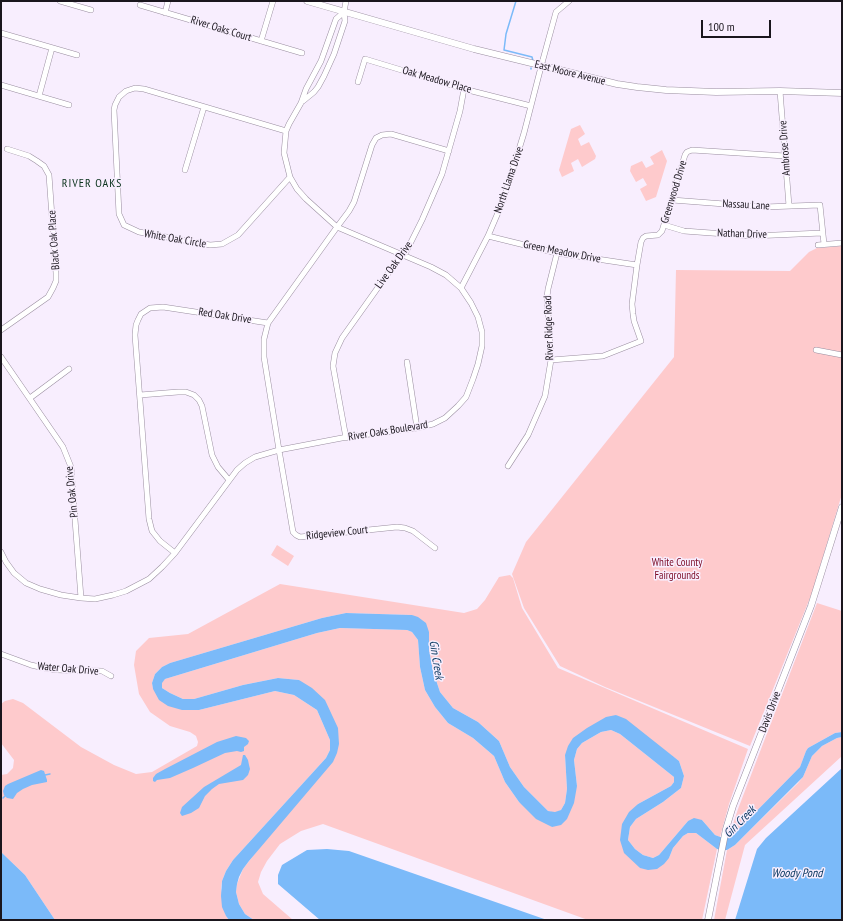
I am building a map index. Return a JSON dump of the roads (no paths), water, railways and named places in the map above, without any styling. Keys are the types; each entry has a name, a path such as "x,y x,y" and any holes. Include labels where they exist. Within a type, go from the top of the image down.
{"street":[{"path":"60,1 76,3 91,10"},
{"path":"165,13 168,1"},
{"path":"261,41 273,1"},
{"name":"East Moore Avenue","path":"307,1 474,49 617,84 662,90 842,93"},
{"path":"344,12 346,1"},
{"name":"North Llama Drive","path":"461,288 488,236 503,201 524,133 556,12 568,1"},
{"name":"River Oaks Court","path":"140,5 302,53"},
{"name":"River Oaks Boulevard","path":"301,102 318,87 332,60 345,21 344,12"},
{"name":"River Oaks Boulevard","path":"1,552 14,573 26,583 40,590 60,595 95,599 126,591 149,579 162,567 175,553 237,470 255,457 279,450 346,438 417,428 433,424 446,418 466,397 478,364 482,346 482,332 478,317 461,288 446,276 431,267 337,227 306,199 290,178 284,153 286,131 325,51 336,18 344,12"},
{"path":"1,33 77,55"},
{"path":"39,96 52,48"},
{"name":"Oak Meadow Place","path":"358,82 365,59 464,89 531,106"},
{"path":"1,86 69,105"},
{"name":"White Oak Circle","path":"286,131 139,88 130,89 119,97 114,110 119,214 124,225 139,232 210,245 222,244 238,235 290,178"},
{"name":"Live Oak Drive","path":"346,438 333,366 335,353 342,338 399,258 406,252 442,174 460,111 464,89"},
{"name":"Ambrose Drive","path":"780,91 789,206"},
{"path":"185,170 204,107"},
{"path":"279,450 264,357 264,339 268,324 349,211 354,202 372,145 376,138 382,135 391,134 449,151"},
{"name":"Black Oak Place","path":"1,330 48,297 56,281 49,176 44,166 38,161 29,156 7,149"},
{"name":"Greenwood Drive","path":"551,360 603,356 641,341 633,314 632,304 637,265 642,242 643,238 646,236 658,235 662,231 687,152 692,150 785,156"},
{"name":"Nassau Lane","path":"672,200 764,207 820,205 822,233"},
{"name":"Nathan Drive","path":"664,225 684,231 752,236 822,233"},
{"path":"822,233 821,244 842,243"},
{"name":"Green Meadow Drive","path":"488,236 557,253 637,265"},
{"name":"River Ridge Road","path":"508,466 528,434 547,388 551,360 547,297 557,253"},
{"name":"Red Oak Drive","path":"175,553 160,541 152,531 149,519 135,330 138,320 141,314 150,308 163,306 268,324"},
{"path":"816,350 842,355"},
{"name":"Pin Oak Drive","path":"1,357 63,447 70,466 81,598"},
{"path":"406,362 417,428"},
{"path":"30,398 69,369"},
{"path":"140,395 178,392 186,392 194,395 202,406 212,455 218,467 229,480"},
{"name":"Ridgeview Court","path":"279,450 293,532 296,535 300,537 397,527 413,531 435,548"},
{"name":"Davis Drive","path":"708,920 726,830 733,806 811,606 842,507"},
{"name":"Water Oak Drive","path":"1,654 44,668 57,670 102,671 111,676"}],"water":[{"path":"346,613 412,615 418,617 426,623 429,632 429,650 433,671 440,692 453,708 478,722 499,741 510,767 524,787 548,811 555,812 561,810 565,803 567,789 565,755 568,746 573,738 606,717 616,715 626,719 679,761 684,776 681,788 663,802 636,819 630,827 628,840 635,849 643,855 653,858 659,855 688,821 694,818 702,820 715,835 723,838 730,838 800,767 808,748 835,733 842,732 842,737 822,746 812,756 803,777 735,845 727,850 717,849 696,833 688,833 683,836 673,848 669,858 664,864 657,869 648,870 640,868 624,853 620,840 622,824 629,812 638,804 671,786 674,782 674,777 620,734 611,730 601,732 582,743 577,749 574,760 577,786 574,803 567,819 561,825 552,827 536,819 519,802 505,782 494,756 473,738 448,723 435,707 425,690 420,667 418,640 412,632 407,630 340,628 317,633 165,679 162,683 162,688 170,693 183,699 194,699 243,685 278,678 299,680 312,688 325,700 338,728 339,744 333,762 249,861 239,877 236,892 239,904 245,914 254,920 229,920 222,907 221,896 222,881 226,871 233,860 326,758 330,750 330,740 317,710 294,695 275,691 199,710 182,710 168,706 159,700 153,689 152,683 155,674 162,667 170,663 322,618"},
{"path":"236,736 246,738 249,741 244,747 244,751 225,753 170,778 157,780 155,782 153,781 156,774 165,769 217,742"},
{"path":"243,755 245,755 248,760 250,769 248,775 243,780 219,784 205,796 199,808 182,816 180,813 182,807 204,787 241,765"},
{"name":"Woody Pond","path":"842,768 842,920 735,920 757,849 766,838"},
{"path":"41,770 44,771 47,782 32,785 23,789 17,793 13,799 7,798 4,795 3,791 5,786"},
{"path":"327,849 349,851 547,920 320,920 278,884 278,875 282,865 307,850"},
{"path":"1,852 25,875 55,920 1,920"}],"waterway":[{"path":"516,1 506,34 504,50 532,57 533,61"},
{"path":"45,775 50,774"}],"district":[{"name":"RIVER OAKS","path":"92,184"}],"park label":[{"name":"White County Fairgrounds","path":"677,569"}],"water label":[{"name":"Gin Creek","path":"436,660"},
{"name":"Gin Creek","path":"740,822"}]}
